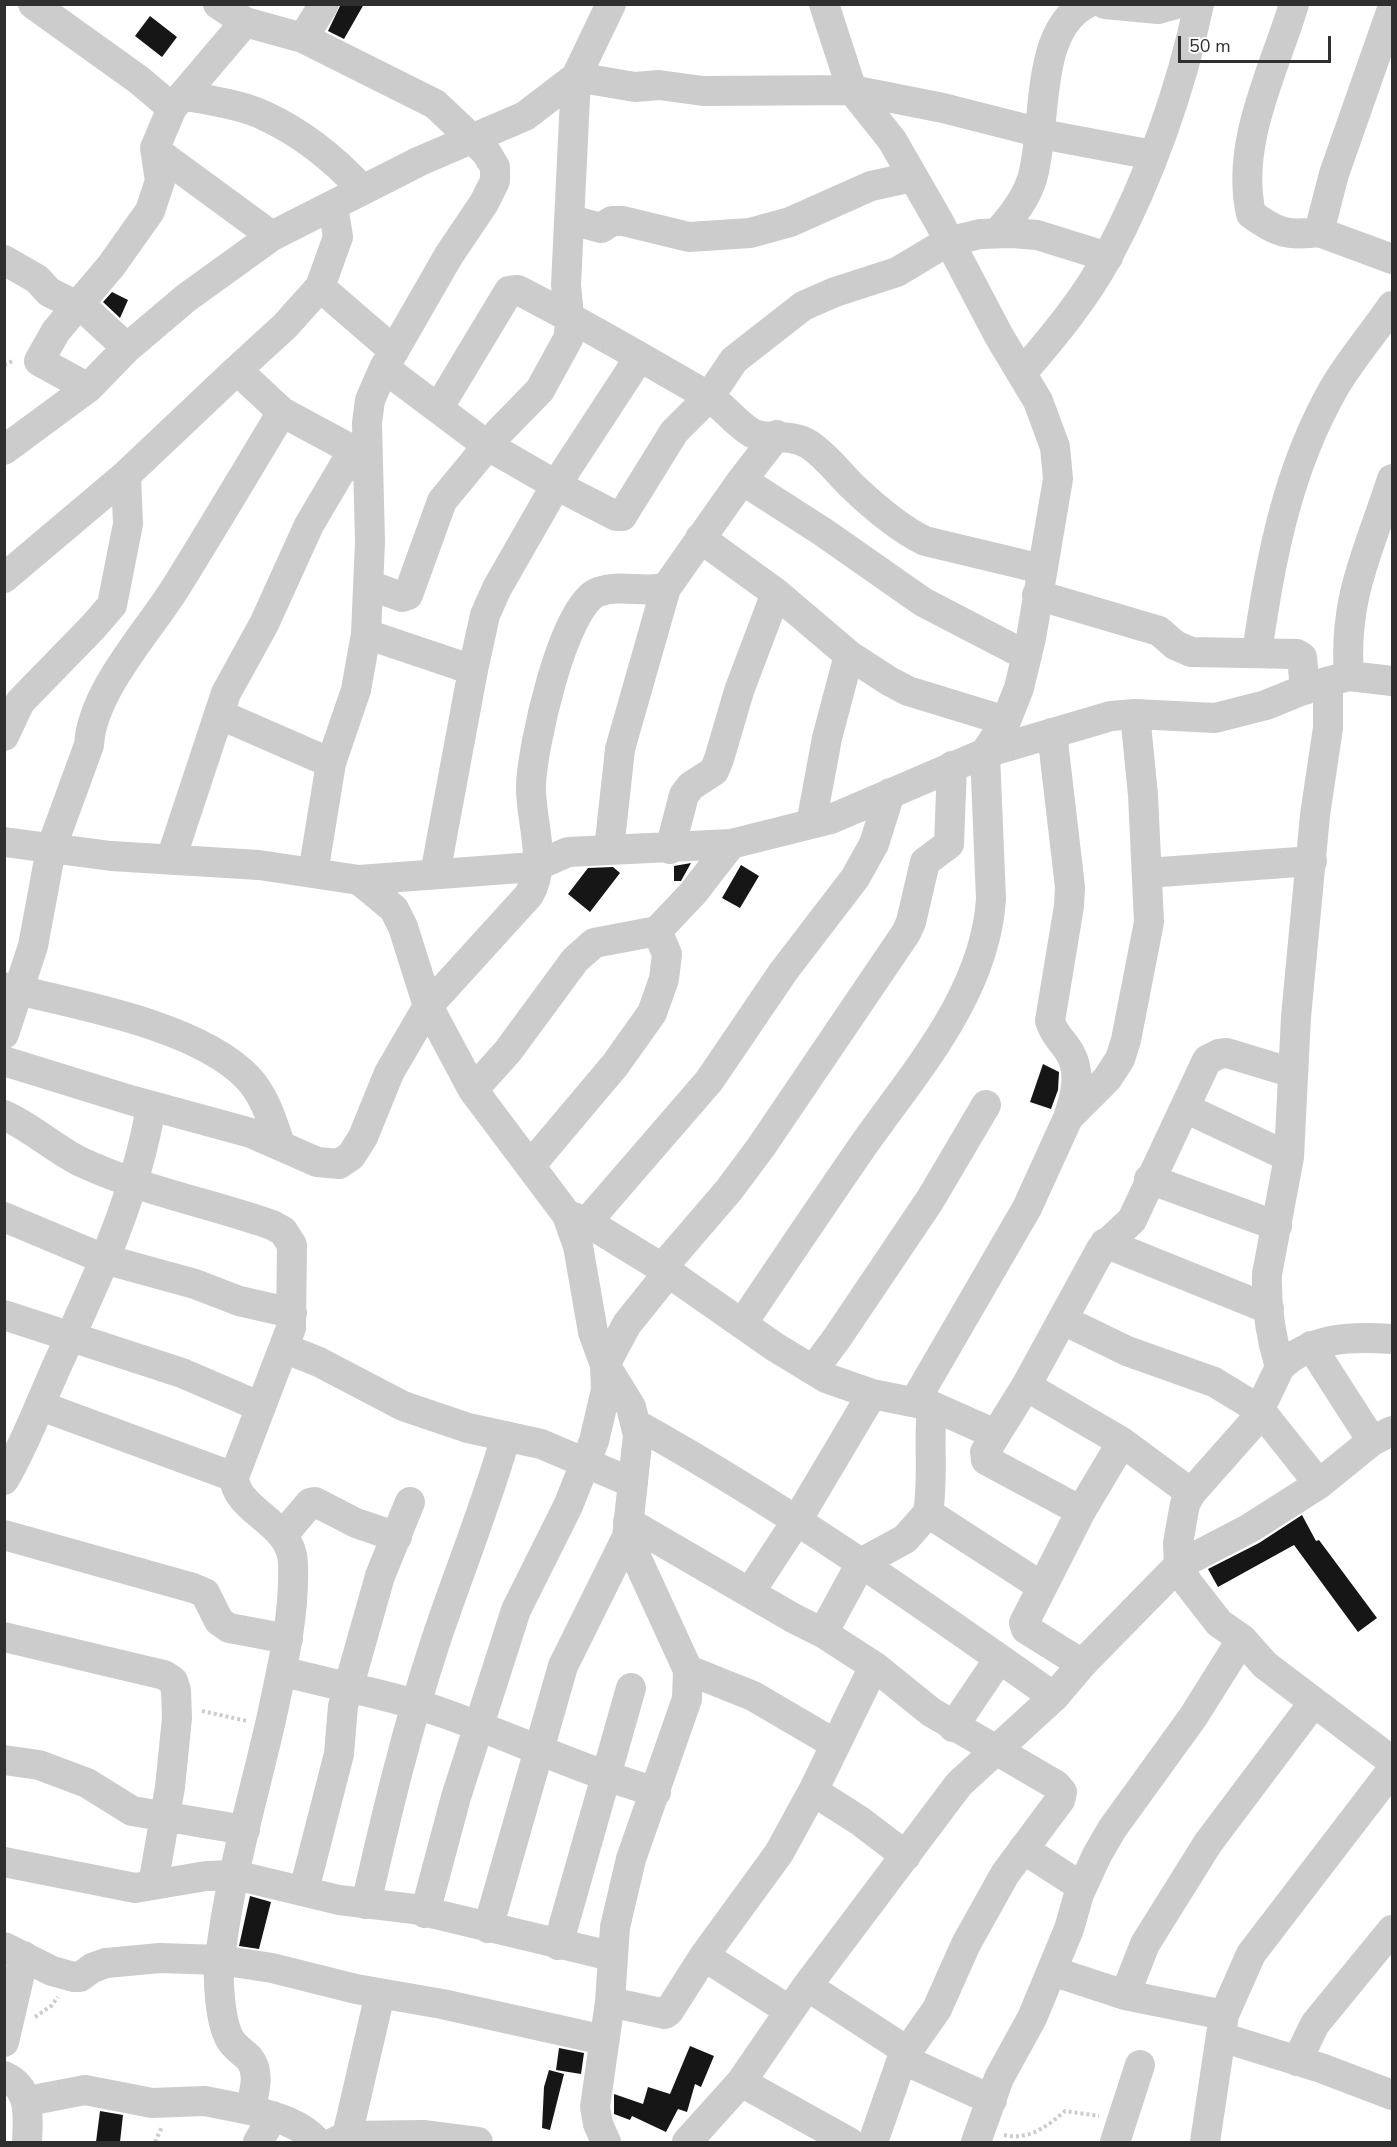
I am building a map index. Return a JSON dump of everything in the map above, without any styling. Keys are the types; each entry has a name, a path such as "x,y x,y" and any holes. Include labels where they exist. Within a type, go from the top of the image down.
{"street":[{"path":"33,4 139,80 178,101 246,109 266,116 336,162 362,189"},
{"path":"218,4 245,22 303,38 435,104 474,140 495,167 495,181 389,359 370,400 360,464 369,585 366,634 356,690 331,762 314,873"},
{"path":"303,38 324,4"},
{"path":"742,1324 933,1045 976,968 990,916 991,898 985,753 1006,721 1019,688 1027,656 1058,479 1055,447 1038,401 892,140 852,90 824,4"},
{"path":"997,233 1012,216 1032,179 1041,133 1049,56 1055,35 1072,12 1086,4"},
{"path":"1104,4 1158,9 1176,4"},
{"path":"1022,373 1056,333 1108,257 1165,128 1192,40 1199,4"},
{"path":"1294,4 1249,152 1245,189 1251,214 1273,231 1296,235 1320,232 1392,259"},
{"path":"369,585 402,597 408,595 442,501 488,446 540,390 559,360 568,339 566,285 571,220 576,77 611,5"},
{"path":"1320,232 1335,174 1392,9"},
{"path":"88,388 39,361 56,331 150,211 160,181 156,144 178,101 245,22"},
{"path":"4,450 88,388 127,348 186,298 273,236 420,161 474,140 525,116 576,77 635,87 659,85 703,92 852,90 943,108 1041,133 1153,155"},
{"path":"156,151 273,236"},
{"path":"571,220 601,228 612,221 622,221 689,237 750,233 790,222 871,186 912,177"},
{"path":"4,578 126,475 285,326 320,287 338,237 333,206"},
{"path":"320,287 439,407 488,446 556,485 616,516 622,516 674,432 709,397 734,360 803,306 836,292 897,272 947,242 980,234 1037,235 1108,257"},
{"path":"4,260 37,279 49,292 78,305 127,348"},
{"path":"439,407 509,291 518,290 709,397 753,433 797,438 809,444 829,460 851,485 889,519 925,541 1039,582 1159,631 1175,645 1191,652 1297,654 1327,682"},
{"path":"1257,653 1277,533 1308,441 1334,387 1392,306"},
{"path":"435,874 485,615 496,588 556,485 639,358"},
{"path":"237,370 282,412 345,446 360,464"},
{"path":"6,1024 12,989 33,946 51,849 89,745 90,730 120,667 175,590 282,412"},
{"path":"609,850 620,750 666,588 742,480 777,435"},
{"path":"171,859 221,715 226,693 264,624 309,525 360,464"},
{"path":"4,736 20,702 93,627 111,605 128,524 126,475"},
{"path":"1280,1367 1269,1308 1267,1274 1290,1157 1293,1073 1311,861 1319,784 1328,728 1327,682 1348,626 1352,598 1385,522 1392,478"},
{"path":"742,480 823,532 923,602 1027,656"},
{"path":"700,538 776,593 849,655 908,691 1006,721"},
{"path":"4,1061 151,1106 251,1133 317,1162 339,1164 351,1156 363,1137 389,1073 428,1006 529,895 536,884 540,864 533,826 531,786 535,751 555,667 583,604 597,593 606,591 633,588 649,592 666,588"},
{"path":"670,849 684,795 691,786 714,771 719,759 739,691 776,593"},
{"path":"366,634 473,670"},
{"path":"811,824 827,738 849,655"},
{"path":"4,842 111,856 204,863 259,864 359,880 466,874 534,867 568,852 670,849 731,844 811,824 851,812 985,753 1111,716 1136,714 1215,718 1266,705 1327,682 1392,681"},
{"path":"1068,1118 1107,1079 1120,1059 1126,1040 1149,922 1136,714"},
{"path":"221,715 331,762"},
{"path":"823,1633 861,1563 905,1539 928,1513 932,1488 929,1429 923,1404 1027,1208 1068,1118 1076,1095 1077,1071 1070,1054 1054,1033 1050,1021 1069,906 1070,887 1052,733"},
{"path":"425,1913 456,1797 481,1726 516,1610 568,1506 586,1463 606,1390 605,1365 627,1324 665,1270 735,1182 906,933 911,922 925,862 950,844 952,766"},
{"path":"488,1928 563,1666 627,1530 633,1483 638,1435 636,1424 631,1407 605,1365 593,1332 578,1246 577,1218 709,1081 783,972 855,878 874,844 890,793"},
{"path":"472,1090 508,1051 575,960 594,943 657,931 693,893 731,844"},
{"path":"1147,873 1311,861"},
{"path":"359,880 394,909 403,927 428,1006 472,1090 530,1166 577,1218 665,1270 742,1324 826,1377 872,1394 923,1404 995,1434"},
{"path":"530,1166 615,1065 640,1033 652,1013 664,979 666,954 657,931"},
{"path":"12,989 154,1026 196,1042 248,1078 267,1107 280,1144"},
{"path":"1081,1511 986,1460 985,1452 1026,1386 1105,1243 1132,1220 1149,1179 1207,1060 1219,1054 1293,1073"},
{"path":"814,1369 930,1200 986,1105"},
{"path":"4,1480 41,1406 104,1259 143,1152 151,1106"},
{"path":"1185,1108 1290,1157"},
{"path":"4,1115 32,1129 79,1161 132,1181 221,1207 272,1225 283,1232 292,1245 291,1328 234,1477 234,1486 241,1496 283,1535 292,1550 293,1563 288,1639 235,1875 220,1960 225,2028 231,2041 250,2060 257,2076 261,2113 258,2142"},
{"path":"1149,1179 1277,1226"},
{"path":"4,1217 104,1259 195,1284 239,1301 292,1313"},
{"path":"1105,1243 1269,1308"},
{"path":"4,1315 72,1335 182,1373 261,1407"},
{"path":"1063,1320 1127,1351 1214,1382 1260,1410 1319,1484"},
{"path":"1392,1339 1339,1338 1311,1346 1292,1356 1280,1367 1253,1422 1191,1493 1181,1519 1179,1565 1187,1582 1220,1623 1242,1639 1265,1665 1392,1761"},
{"path":"687,2142 741,2082 807,1986 959,1784 1054,1697 1082,1664 1179,1565 1250,1528 1319,1484 1382,1436 1311,1346"},
{"path":"284,1348 319,1362 403,1406 468,1428 541,1444 633,1483"},
{"path":"1026,1386 1122,1442 1191,1493"},
{"path":"750,1592 796,1522 872,1394"},
{"path":"41,1406 234,1477"},
{"path":"636,1424 724,1472 796,1522 861,1563 1054,1697"},
{"path":"366,1904 434,1645 495,1475 506,1436"},
{"path":"1082,1664 1026,1629 1024,1623 1081,1511 1122,1442"},
{"path":"283,1535 310,1503 315,1502 356,1523 397,1537"},
{"path":"304,1890 339,1754 343,1706 355,1672 380,1576 410,1502"},
{"path":"928,1513 1041,1586"},
{"path":"627,1530 750,1592 823,1633 874,1666 953,1727 1056,1785 1062,1792 1060,1800 1005,1874 966,1944 937,2009 904,2055 873,2142"},
{"path":"606,2142 598,2124 596,2107 610,2002 611,1956 631,1859 687,1699 688,1670 627,1530"},
{"path":"4,1535 194,1588 206,1593 219,1621 229,1628 288,1639"},
{"path":"4,1637 164,1675 173,1681 176,1690 177,1718 153,1886"},
{"path":"979,2136 999,2078 1032,2018 1052,1971 1082,1887 1112,1829 1193,1716 1242,1639"},
{"path":"953,1727 999,1659"},
{"path":"610,2002 665,2014 778,1853 813,1791 874,1666"},
{"path":"688,1670 753,1696 835,1744"},
{"path":"282,1671 417,1705 481,1726 606,1777 656,1792"},
{"path":"558,1945 574,1881 631,1688"},
{"path":"1125,1995 1145,1944 1202,1853 1238,1801 1314,1702"},
{"path":"4,1760 39,1765 87,1783 132,1810 164,1818 245,1830"},
{"path":"1205,2142 1222,2026 1251,1954 1392,1770"},
{"path":"813,1791 860,1821 906,1856"},
{"path":"1023,1849 1082,1887"},
{"path":"4,1862 108,1885 135,1888 206,1876 235,1875 339,1900 414,1909 611,1956"},
{"path":"1297,2061 1315,2024 1392,1930"},
{"path":"5,2040 14,1951 52,1971 74,1977 80,1977 92,1968 106,1963 160,1958 220,1960 272,1968 380,1994 442,2004 604,2040"},
{"path":"704,1956 790,2012"},
{"path":"1052,1971 1222,2026 1297,2061 1392,2095"},
{"path":"807,1986 904,2055 992,2100"},
{"path":"380,1994 356,2139 423,2135 478,2142"},
{"path":"1119,2132 1140,2065"},
{"path":"4,2076 12,2079 28,2101 27,2142"},
{"path":"741,2082 849,2142"},
{"path":"28,2101 85,2090 152,2103 205,2101 261,2113 310,2135 317,2142"}],"path":[{"path":"176,1690 196,1709 269,1726"},
{"path":"5,2040 51,2006 74,1977"},
{"path":"979,2136 1010,2136 1038,2131 1065,2111 1119,2132"}],"building":[{"path":"341,4 364,4 344,39 328,31"},
{"path":"150,16 177,37 162,57 135,36"},
{"path":"112,292 128,300 120,318 103,302"},
{"path":"691,863 681,881 674,881 674,866"},
{"path":"741,865 759,876 740,908 722,898"},
{"path":"613,867 620,873 590,912 568,894 588,868"},
{"path":"1043,1064 1059,1072 1058,1090 1051,1109 1030,1102"},
{"path":"1302,1515 1316,1541 1319,1540 1377,1618 1358,1632 1294,1545 1218,1587 1208,1569 1259,1543"},
{"path":"250,1896 271,1902 259,1949 239,1946"},
{"path":"690,2046 714,2056 701,2087 695,2084 687,2112 678,2109 666,2132 632,2116 630,2120 614,2114 614,2094 643,2104 648,2087 670,2094"},
{"path":"559,2048 584,2053 581,2074 556,2070"},
{"path":"549,2070 564,2074 550,2130 542,2128 544,2087"},
{"path":"100,2111 123,2115 120,2142 96,2142"}]}
